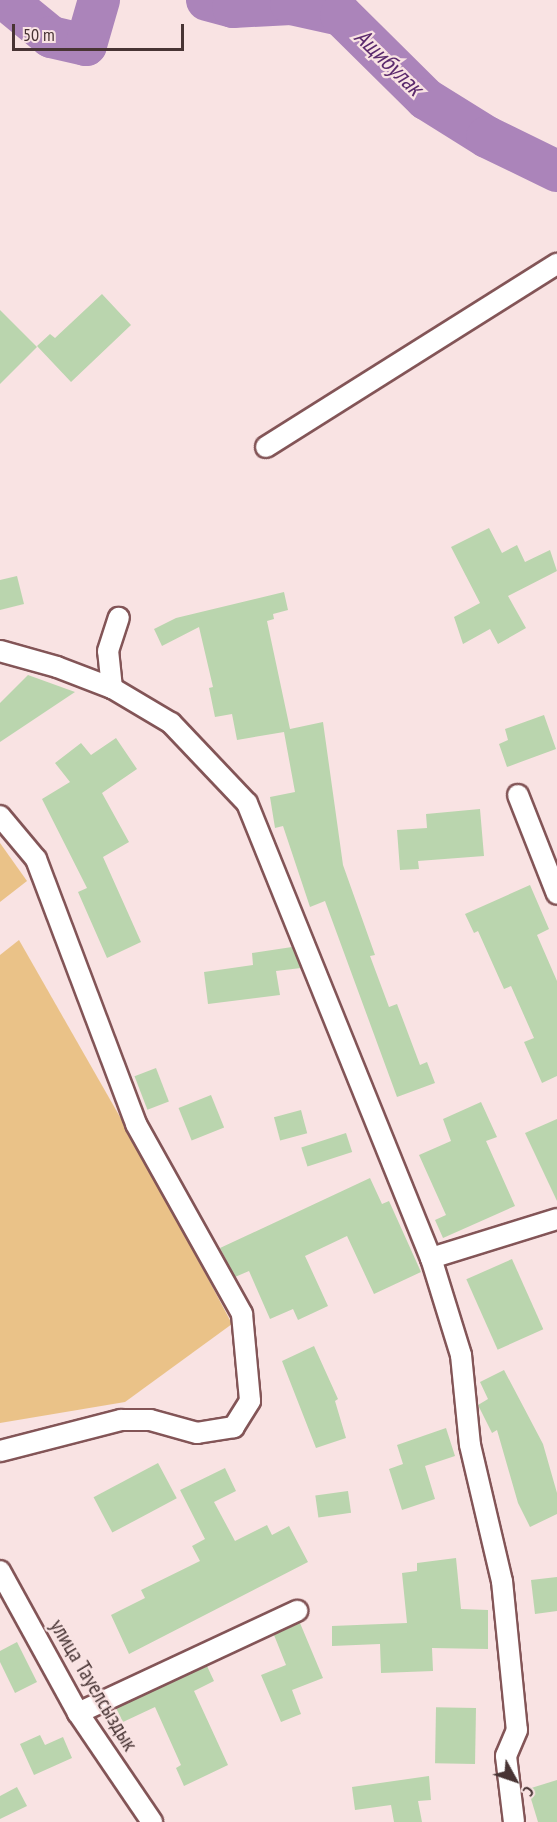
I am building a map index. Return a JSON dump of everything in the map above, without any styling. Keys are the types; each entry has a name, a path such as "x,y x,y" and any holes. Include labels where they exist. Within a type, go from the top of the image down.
{"street":[{"path":"266,447 557,264"},
{"path":"112,688 108,651 119,618"},
{"path":"0,651 57,667 112,688 171,723 247,803 431,1258 461,1355 470,1445 502,1581 517,1730 506,1756 514,1822"},
{"path":"518,795 557,894"},
{"path":"0,816 36,859 136,1124 242,1314 250,1401 234,1427 197,1433 150,1420 121,1420 0,1451"},
{"path":"431,1258 557,1219"},
{"name":"улица Тауелсыздык","path":"0,1571 78,1713 152,1822"},
{"path":"78,1713 297,1611"}],"shaded area":[{"path":"0,843 27,881 0,902"},
{"path":"19,940 156,1180 232,1324 125,1402 0,1423 0,955"}],"building":[{"path":"102,294 131,325 71,382 37,346 50,334 55,338"},
{"path":"0,310 37,347 0,384"},
{"path":"489,528 502,553 517,545 525,562 550,550 557,571 508,596 526,628 498,644 490,629 463,644 454,617 480,603 451,547"},
{"path":"17,576 24,604 0,610 0,580"},
{"path":"284,592 288,610 273,614 274,619 267,621 290,729 323,722 343,865 375,955 370,956 389,1007 397,1004 420,1065 427,1062 435,1083 397,1097 325,901 310,907 283,826 275,828 270,797 295,792 284,732 237,740 232,714 215,717 209,688 213,687 199,627 162,646 154,629 176,618"},
{"path":"28,675 75,692 0,742 0,703"},
{"path":"544,715 556,749 507,767 499,744 508,740 505,729"},
{"path":"116,738 137,769 102,793 129,842 103,857 141,942 107,958 78,892 87,888 42,799 70,782 55,763 81,743 91,755"},
{"path":"480,809 484,856 418,861 419,869 400,870 397,830 427,828 426,814"},
{"path":"530,885 549,929 537,935 557,981 557,1076 542,1083 524,1042 534,1038 511,986 504,989 478,931 474,933 465,914"},
{"path":"292,947 301,968 276,971 280,995 208,1004 204,972 253,965 252,953"},
{"path":"156,1068 169,1102 147,1110 135,1076"},
{"path":"211,1095 224,1127 192,1141 179,1108"},
{"path":"481,1102 497,1137 486,1141 515,1206 443,1238 435,1220 446,1215 419,1155 451,1141 443,1119"},
{"path":"301,1110 307,1133 280,1140 274,1117"},
{"path":"557,1119 557,1201 525,1133"},
{"path":"346,1133 352,1152 307,1167 301,1148"},
{"path":"370,1178 382,1204 389,1201 421,1272 374,1294 347,1236 305,1256 328,1306 298,1320 293,1309 270,1319 249,1271 235,1277 220,1248"},
{"path":"512,1259 543,1329 498,1350 466,1279"},
{"path":"314,1346 338,1399 335,1401 346,1438 316,1448 282,1361"},
{"path":"504,1370 543,1444 557,1493 557,1514 530,1527 518,1503 497,1430 492,1433 478,1405 488,1399 480,1382"},
{"path":"446,1428 455,1456 425,1466 435,1499 402,1510 389,1469 403,1464 397,1445"},
{"path":"158,1463 177,1498 112,1533 94,1497"},
{"path":"225,1468 236,1491 214,1502 235,1541 267,1525 272,1535 289,1526 308,1562 129,1654 111,1615 145,1598 141,1590 200,1561 192,1546 205,1539 180,1490"},
{"path":"348,1491 351,1513 318,1517 315,1496"},
{"path":"456,1558 461,1609 488,1610 488,1649 432,1648 433,1671 381,1673 380,1644 332,1646 332,1626 407,1623 402,1573 417,1571 417,1563"},
{"path":"557,1577 557,1611 535,1614 531,1580"},
{"path":"300,1623 323,1678 292,1690 301,1714 281,1722 261,1675 286,1665 274,1635"},
{"path":"17,1642 37,1682 15,1693 0,1662 0,1651"},
{"path":"207,1666 214,1681 194,1691 228,1765 184,1786 176,1768 181,1765 155,1707 123,1722 116,1708"},
{"path":"436,1707 476,1708 475,1764 435,1763"},
{"path":"40,1735 45,1745 63,1737 72,1758 34,1775 20,1744"},
{"path":"429,1776 431,1800 418,1801 422,1822 394,1822 391,1805 355,1810 352,1787"},
{"path":"557,1780 557,1822 538,1822 528,1789"},
{"path":"17,1787 27,1806 0,1819 0,1796"}],"waterway":[{"name":"Ащибулак","path":"6,0 51,37 86,45 99,0"},
{"name":"Ащибулак","path":"207,0 233,7 291,4 341,15 426,99 487,137 557,171"}]}
